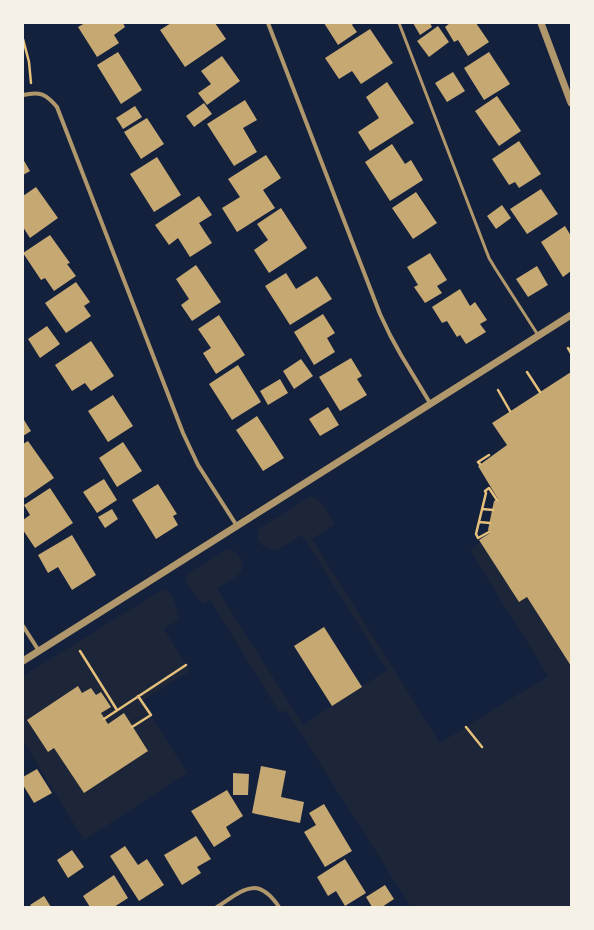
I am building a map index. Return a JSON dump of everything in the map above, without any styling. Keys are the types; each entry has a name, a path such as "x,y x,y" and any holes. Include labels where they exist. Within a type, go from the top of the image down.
{"street":[{"path":"268,23 380,314 401,355 430,403"},
{"path":"541,23 571,103"},
{"path":"23,96 32,93 40,93 52,101 59,110 185,438 198,465 237,526"},
{"path":"23,661 571,314"},
{"path":"23,626 38,651"},
{"path":"217,907 241,892 251,888 259,888 268,894 279,907"}],"lane":[{"path":"399,23 490,258 538,335"}],"path":[{"path":"23,39 29,62 32,93"},
{"path":"568,348 571,353"},
{"path":"527,372 540,392"},
{"path":"498,390 510,411"},
{"path":"480,464 478,462 489,455"},
{"path":"489,532 478,538 476,534 486,493 485,491 489,488 497,500"},
{"path":"482,509 492,510"},
{"path":"479,522 490,523"},
{"path":"80,651 117,710"},
{"path":"104,718 186,665"},
{"path":"132,727 151,715 138,696"},
{"path":"466,727 482,748"}],"shaded area":[{"path":"311,496 322,504 335,524 312,539 440,743 548,676 470,550 480,542 519,602 527,597 571,666 571,907 411,907 286,710 280,713 210,600 203,604 190,587 186,579 186,575 227,549 233,550 238,554 243,563 240,572 232,580 217,589 303,725 387,670 302,535 283,547 273,550 263,546 259,541 258,529"},
{"path":"163,589 173,598 179,619 164,629 190,671 142,701 187,773 84,840 23,741 23,676"}],"building":[{"path":"85,23 123,23 125,27 114,35 119,43 97,57 78,27"},
{"path":"171,23 215,23 226,39 185,67 160,30"},
{"path":"324,23 354,23 352,25 357,32 338,45"},
{"path":"413,23 430,23 432,27 420,35"},
{"path":"450,23 476,23 489,42 468,56 458,40 454,42 445,27"},
{"path":"438,26 449,42 429,57 417,41"},
{"path":"370,29 393,63 361,84 352,71 339,79 325,58"},
{"path":"118,52 142,90 121,104 97,65"},
{"path":"489,52 510,84 484,100 464,68"},
{"path":"222,56 240,81 207,105 198,93 211,84 201,71"},
{"path":"453,72 465,91 447,102 435,83"},
{"path":"387,82 414,123 370,151 358,132 379,118 366,97"},
{"path":"497,96 521,131 499,146 475,111"},
{"path":"245,100 257,120 243,128 257,152 234,166 207,124"},
{"path":"204,103 212,114 194,127 186,116"},
{"path":"135,106 142,117 123,129 116,118"},
{"path":"147,118 164,144 141,159 124,132"},
{"path":"519,141 541,174 519,188 515,182 509,185 492,159"},
{"path":"392,144 405,164 411,160 423,180 390,201 365,162"},
{"path":"266,155 281,178 263,190 275,208 237,232 222,208 240,197 228,179"},
{"path":"157,157 181,195 154,212 130,174"},
{"path":"23,159 30,171 23,175"},
{"path":"36,187 58,218 30,238 23,227 23,196"},
{"path":"541,189 558,214 527,234 510,209"},
{"path":"416,192 437,223 413,239 392,208"},
{"path":"199,196 212,215 199,223 212,243 190,257 178,238 169,245 155,225"},
{"path":"502,205 511,218 496,229 487,216"},
{"path":"281,208 307,248 269,273 254,250 268,240 257,224"},
{"path":"565,226 571,236 571,271 563,277 541,242"},
{"path":"50,235 70,263 67,264 76,276 54,291 45,278 41,280 23,253"},
{"path":"430,253 447,280 437,286 442,293 425,303 414,287 418,285 407,267"},
{"path":"196,265 221,302 192,321 181,305 189,299 176,279"},
{"path":"537,266 548,285 528,297 516,279"},
{"path":"286,273 296,289 317,276 332,299 290,325 265,286"},
{"path":"76,282 90,302 84,306 91,316 66,333 45,303"},
{"path":"460,289 470,306 475,302 487,320 480,324 486,332 466,344 460,335 457,337 447,321 442,323 432,307"},
{"path":"323,314 335,333 327,338 335,352 314,365 294,332"},
{"path":"219,315 245,355 216,374 203,353 211,348 198,329"},
{"path":"47,326 60,344 40,358 28,339"},
{"path":"91,341 114,376 91,391 85,383 72,391 55,365"},
{"path":"351,358 362,376 357,379 367,395 340,411 319,377"},
{"path":"301,359 313,376 294,389 283,371"},
{"path":"238,365 261,402 232,420 209,384"},
{"path":"571,372 571,666 527,597 519,602 479,540 490,533 488,530 494,501 498,499 478,466 507,445 492,423"},
{"path":"280,379 288,393 268,405 260,391"},
{"path":"113,395 133,426 108,442 88,411"},
{"path":"328,407 339,425 320,436 309,419"},
{"path":"257,416 284,458 263,471 236,430"},
{"path":"24,420 31,431 23,436 23,421"},
{"path":"28,441 54,478 25,498 23,496 23,444"},
{"path":"123,442 142,471 117,487 99,458"},
{"path":"104,479 117,500 97,513 83,492"},
{"path":"158,484 177,514 173,516 178,525 156,539 132,500"},
{"path":"50,488 73,523 35,548 23,530 23,520 30,515 24,505"},
{"path":"112,509 118,519 105,528 98,517"},
{"path":"72,535 96,575 72,590 58,567 48,573 38,555"},
{"path":"324,627 362,687 332,706 294,646"},
{"path":"78,686 82,693 91,688 96,695 101,692 111,707 101,713 108,724 124,713 148,751 84,793 54,748 48,752 27,720"},
{"path":"261,766 286,771 281,797 304,802 300,823 252,813"},
{"path":"37,769 52,793 34,803 23,785 23,777"},
{"path":"233,773 249,774 248,795 233,795"},
{"path":"227,790 243,816 226,827 231,836 214,847 191,811"},
{"path":"324,804 352,851 325,867 304,832 316,825 309,813"},
{"path":"196,836 211,859 197,867 201,873 182,885 164,855"},
{"path":"125,846 138,865 147,859 164,885 139,901 110,856"},
{"path":"72,850 84,867 68,878 57,860"},
{"path":"345,859 366,893 345,906 336,891 328,896 317,877"},
{"path":"114,875 128,898 114,907 90,907 83,896"},
{"path":"385,885 394,899 382,907 372,907 366,897"},
{"path":"44,896 51,907 32,907 30,905"}]}
